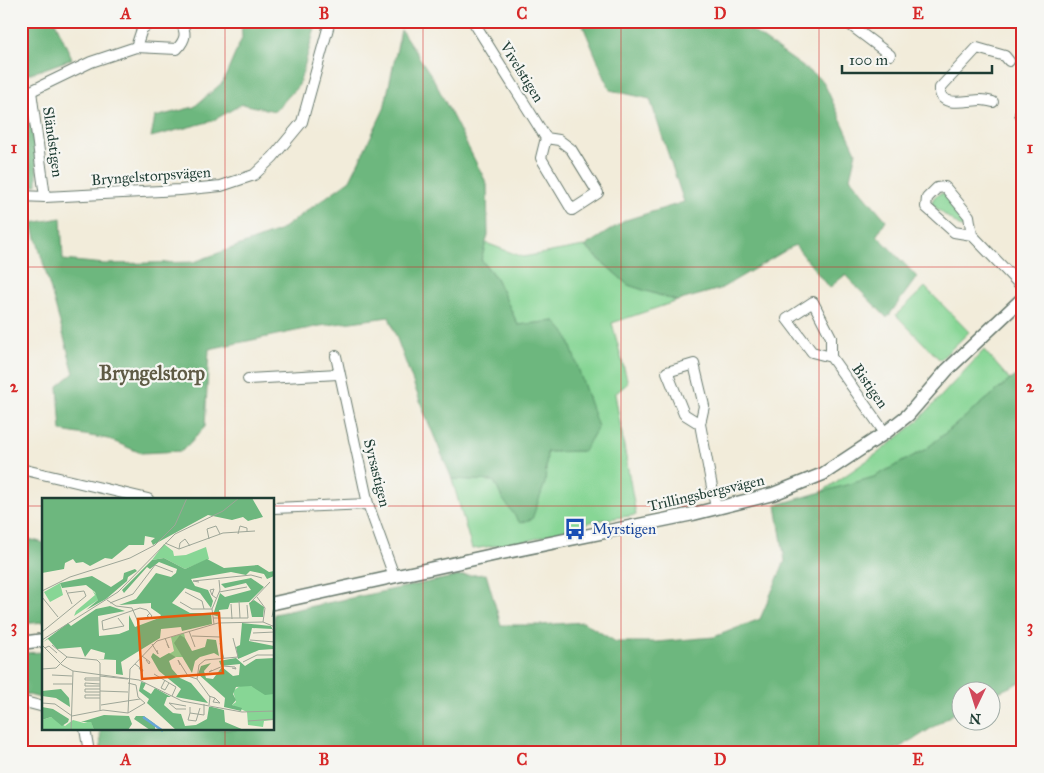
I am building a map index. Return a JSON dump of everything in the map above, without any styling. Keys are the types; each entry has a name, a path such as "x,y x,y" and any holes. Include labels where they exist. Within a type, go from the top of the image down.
{"street":[{"path":"136,47 142,29 153,21"},
{"name":"Sländstigen","path":"45,197 26,91 91,62 136,47 177,49 184,42 185,30 180,21"},
{"name":"Bryngelstorpsvägen","path":"21,196 45,197 180,190 221,186 254,175 273,157 302,122 330,21"},
{"name":"Vivelstigen","path":"473,21 546,138"},
{"path":"848,22 890,54"},
{"path":"993,102 981,100 956,103 942,97 939,92 940,88 978,48 1005,56 1009,61"},
{"path":"1023,110 1020,114 1023,116"},
{"path":"546,138 559,140 571,149 598,193 572,210 541,158 546,138"},
{"path":"972,235 954,232 926,207 927,198 938,188 945,187 969,216 972,235 1023,288"},
{"name":"Trillingsbergsvägen","path":"275,603 693,514 773,494 823,474 885,433 908,415 948,370 1023,298"},
{"name":"Bistigen","path":"831,357 812,352 788,319 813,302 831,337 831,357 885,433"},
{"name":"Syrsastigen","path":"336,356 338,374 368,504 394,576"},
{"path":"700,424 684,414 667,372 694,364 704,406 700,424 716,508"},
{"path":"248,379 338,374"},
{"path":"21,470 144,498"},
{"path":"275,508 368,504"},
{"path":"21,642 42,640"},
{"path":"21,701 42,706"},
{"path":"85,730 89,752"}],"green space":[{"path":"21,21 55,21 72,59 21,77"},
{"path":"241,21 317,21 299,85 275,111 242,104 212,121 151,137 155,117 194,107 223,82 242,38"},
{"path":"581,21 738,21 823,81 856,152 850,178 886,220 877,235 917,277 887,318 845,275 829,288 795,245 720,289 677,301 628,285 585,246 626,220 684,202 650,99 610,90"},
{"path":"401,30 433,78 487,184 488,235 481,260 496,278 518,325 555,321 567,335 598,427 584,451 547,452 545,483 532,519 520,523 502,498 494,481 452,479 424,412 389,317 320,326 209,349 205,427 182,451 141,453 108,439 61,431 58,386 74,373 32,223 61,218 63,260 105,264 194,262 279,231 350,180 384,109"},
{"path":"21,104 32,131 36,154 37,185 21,186"},
{"path":"945,193 966,224 965,228 959,226 932,205 936,196"},
{"path":"486,243 523,257 584,246 628,285 677,301 612,323 628,383 615,394 636,515 594,521 528,541 472,549 452,479 494,481 502,498 545,483 547,452 584,451 555,321 518,325 496,278 481,259"},
{"path":"925,287 969,332 940,360 896,315"},
{"path":"984,350 1010,380 926,449 874,477 820,493 878,453 917,422"},
{"path":"1023,372 1023,681 1002,690 1002,680 952,680 952,715 891,752 101,752 100,730 275,730 275,614 458,576 486,574 501,625 583,622 616,642 656,642 714,637 760,619 785,561 776,505 874,477 926,449 1010,380"},
{"path":"21,537 42,542 42,622 21,624"},
{"path":"42,652 42,698 21,693 21,653"}],"place":[{"name":"Myrstigen","path":"575,529"}],"district":[{"name":"Bryngelstorp","path":"152,373"}]}
